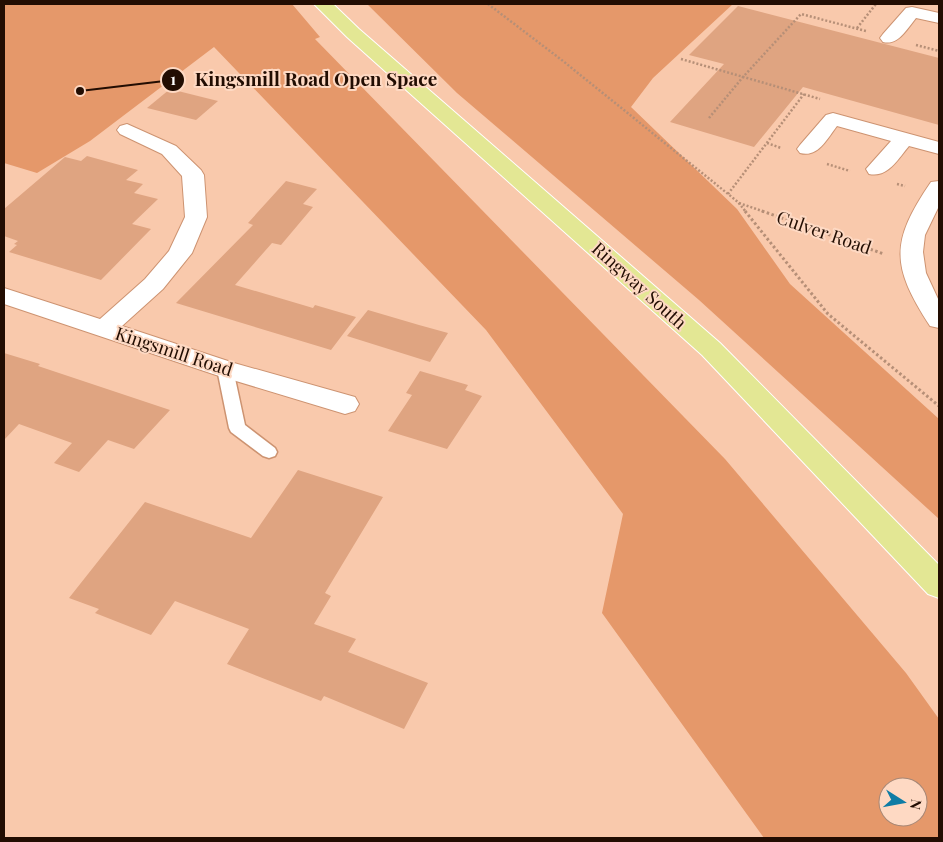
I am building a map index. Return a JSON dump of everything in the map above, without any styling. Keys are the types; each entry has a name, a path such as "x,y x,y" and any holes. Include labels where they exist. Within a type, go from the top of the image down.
{"main road":[{"name":"Ringway South","path":"323,4 353,33 711,350 939,585"}],"street":[{"path":"889,38 912,12 939,18"},
{"path":"813,155 833,119 939,148"},
{"path":"104,329 154,284 180,253 196,217 193,175 169,150 127,130"},
{"path":"877,169 904,139"},
{"path":"939,187 915,233 912,242 911,262 923,297 939,320"},
{"name":"Kingsmill Road","path":"7,301 104,329 224,369 345,404"}],"lane":[{"path":"224,369 237,428 269,452"}],"path":[{"path":"488,4 563,61 738,202 828,314 939,406"},
{"path":"709,118 743,77 801,14 857,28 876,4"},
{"path":"681,59 804,94 728,194"},
{"path":"768,143 785,150"},
{"path":"813,155 854,172"},
{"path":"897,184 905,186"},
{"name":"Culver Road","path":"738,202 911,262"}],"shaded area":[{"path":"4,4 292,4 320,37 315,39 725,459 906,673 939,719 939,838 764,838 602,613 623,514 486,330 214,47 90,141 37,173 4,163"},
{"path":"367,4 733,4 653,78 631,107 737,209 790,284 939,419 939,519 699,300 457,93"}],"building":[{"path":"738,6 939,58 939,125 803,87 754,147 670,122 724,64 689,55"},
{"path":"170,89 218,101 196,120 147,108"},
{"path":"87,156 138,170 126,180 143,184 134,193 158,199 132,224 151,229 101,280 9,252 17,245 14,244 18,241 4,236 4,209 65,157 81,161"},
{"path":"286,181 317,189 303,204 313,207 281,245 272,243 235,285 313,308 315,305 356,317 331,350 176,303 253,225 248,223"},
{"path":"368,310 448,333 430,362 347,336"},
{"path":"4,353 170,410 134,449 108,440 79,472 54,463 72,443 19,424 4,440"},
{"path":"420,371 468,385 465,390 482,396 447,449 388,431 412,395 406,393"},
{"path":"298,470 383,497 325,593 331,596 314,624 356,639 348,652 428,683 404,729 324,696 321,701 227,664 249,629 175,601 151,635 95,613 99,609 69,598 145,502 251,538"}],"place":[{"name":"Kingsmill Road Open Space","path":"80,91"}]}
